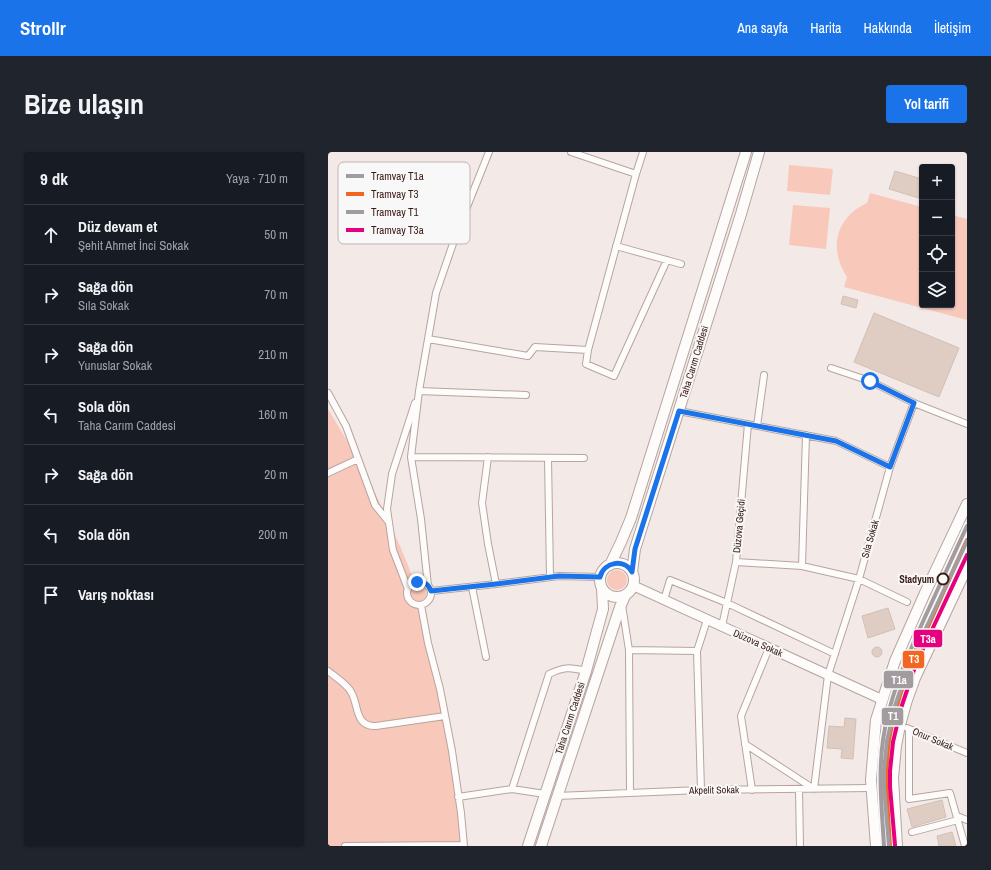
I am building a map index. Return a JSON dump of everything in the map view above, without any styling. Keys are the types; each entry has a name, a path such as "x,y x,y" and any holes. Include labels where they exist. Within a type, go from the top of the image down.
{"main road":[{"name":"Taha Carım Caddesi","path":"610,565 622,542 631,518 746,152"},
{"name":"Taha Carım Caddesi","path":"632,572 635,549 741,214 759,152"},
{"path":"876,846 871,780 876,720 895,661 967,504"},
{"path":"618,563 627,566 632,572 634,577 634,586 623,599 608,595 601,583 603,571 610,565 618,563"},
{"path":"897,846 894,778 896,746 904,727 907,700 914,678 967,567"},
{"name":"Taha Carım Caddesi","path":"528,846 586,671 602,609 601,583"},
{"name":"Taha Carım Caddesi","path":"541,846 623,599"}],"street":[{"path":"470,200 489,152"},
{"path":"571,152 636,174"},
{"path":"643,152 588,350 586,364 614,376 667,260"},
{"path":"453,244 436,293 419,390 412,457 421,520 429,588 430,597 424,604 415,605 407,596 408,589 411,584 417,582 423,582 429,588 472,587 559,576 601,583"},
{"path":"616,246 681,264"},
{"path":"428,339 528,356 536,347 588,350"},
{"path":"831,368 870,381 914,403 967,424"},
{"path":"757,426 764,375"},
{"path":"419,390 526,395"},
{"path":"408,589 393,550 387,509 392,474 419,390"},
{"path":"328,393 346,426 375,505 389,522"},
{"name":"Sıla Sokak","path":"814,789 828,675 859,578 890,467 914,403"},
{"path":"679,411 836,441 890,467"},
{"name":"Düzova Geçidi","path":"722,626 736,562 748,424"},
{"path":"802,566 806,435"},
{"path":"412,457 584,458"},
{"path":"488,457 482,503 496,584"},
{"path":"548,458 550,577"},
{"path":"328,473 358,459"},
{"path":"736,562 802,566 859,578 907,602"},
{"path":"664,600 670,580 727,603 835,654"},
{"name":"Düzova Sokak","path":"634,586 883,700"},
{"path":"472,587 486,657"},
{"path":"623,599 629,650 630,793"},
{"path":"345,846 464,845 452,751 421,605"},
{"path":"701,790 697,651 707,620"},
{"path":"752,790 741,716 769,648"},
{"path":"629,650 697,651"},
{"path":"512,790 549,674 560,669 573,668 586,671"},
{"path":"328,671 351,692 360,718 366,725 376,726 445,716"},
{"path":"904,727 909,799 950,793 965,846"},
{"name":"Onur Sokak","path":"904,727 967,753"},
{"path":"745,744 814,789"},
{"name":"Akpelit Sokak","path":"557,796 701,790 871,788"},
{"path":"799,789 800,846"},
{"path":"458,797 512,790 545,794"},
{"path":"912,832 957,818 967,820"}],"shaded area":[{"path":"789,165 833,169 830,195 787,191"},
{"path":"870,193 919,206 919,307 844,287 847,277 838,256 838,235 842,225 848,217 856,209 867,203"},
{"path":"793,205 830,208 826,249 789,245"},
{"path":"955,216 967,219 967,320 922,308 955,308"},
{"path":"328,409 353,452 387,518 416,586 422,586 426,590 426,597 421,601 446,728 463,846 328,846"},
{"path":"617,570 624,573 627,580 624,587 617,590 610,587 607,580 610,573"}],"building":[{"path":"895,171 919,178 919,198 889,189"},
{"path":"843,296 858,300 856,308 841,304"},
{"path":"874,313 959,348 939,397 854,362"},
{"path":"888,608 895,629 868,638 862,616"},
{"path":"875,647 879,647 882,652 879,657 875,657 872,654 872,650"},
{"path":"845,718 856,719 853,759 841,758 842,749 827,748 829,726 844,727"},
{"path":"942,800 946,817 912,827 907,809"},
{"path":"952,832 956,846 939,846 937,836"}],"tram line":[{"name":"T1a","path":"884,846 881,766 883,740 890,708 894,693 912,647 967,526"},
{"name":"T3","path":"890,846 887,766 892,724 901,693 912,664 967,540"},
{"name":"T1","path":"889,846 884,771 887,741 895,706 910,662 967,541"},
{"name":"T3a","path":"895,845 890,771 893,742 901,708 916,664 967,555"}],"place":[{"name":"Stadyum","path":"943,579"}],"route":[{"path":"417,582 423,582 430,588 431,591 559,576 600,577 606,567 614,563 627,566 632,572 635,549 679,411 836,441 890,467 914,403 870,381"}]}
